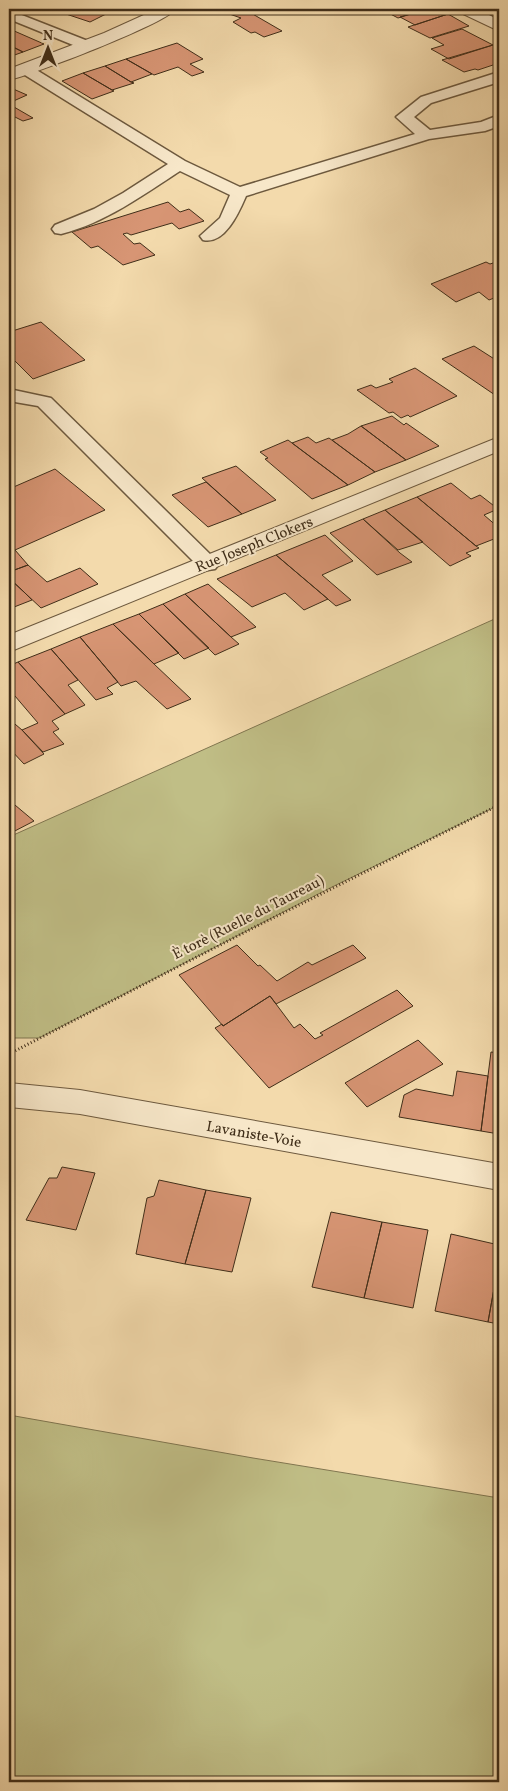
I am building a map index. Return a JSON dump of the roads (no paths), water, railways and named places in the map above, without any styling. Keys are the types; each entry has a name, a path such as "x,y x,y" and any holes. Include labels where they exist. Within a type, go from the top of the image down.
{"street":[{"path":"9,75 88,46 147,21 168,9"},
{"path":"465,9 499,26"},
{"name":"Rue Joseph Clokers","path":"9,644 208,564 499,443"},
{"name":"Lavaniste-Voie","path":"9,1094 80,1102 499,1178"}],"lane":[{"path":"9,14 88,46"},
{"path":"25,69 179,164 240,193 427,135 484,126 499,120"},
{"path":"427,135 404,117 426,100 499,78"},
{"path":"61,229 100,213 129,197 179,164"},
{"path":"209,236 227,220 240,193"},
{"path":"9,395 44,402 208,564"}]}
